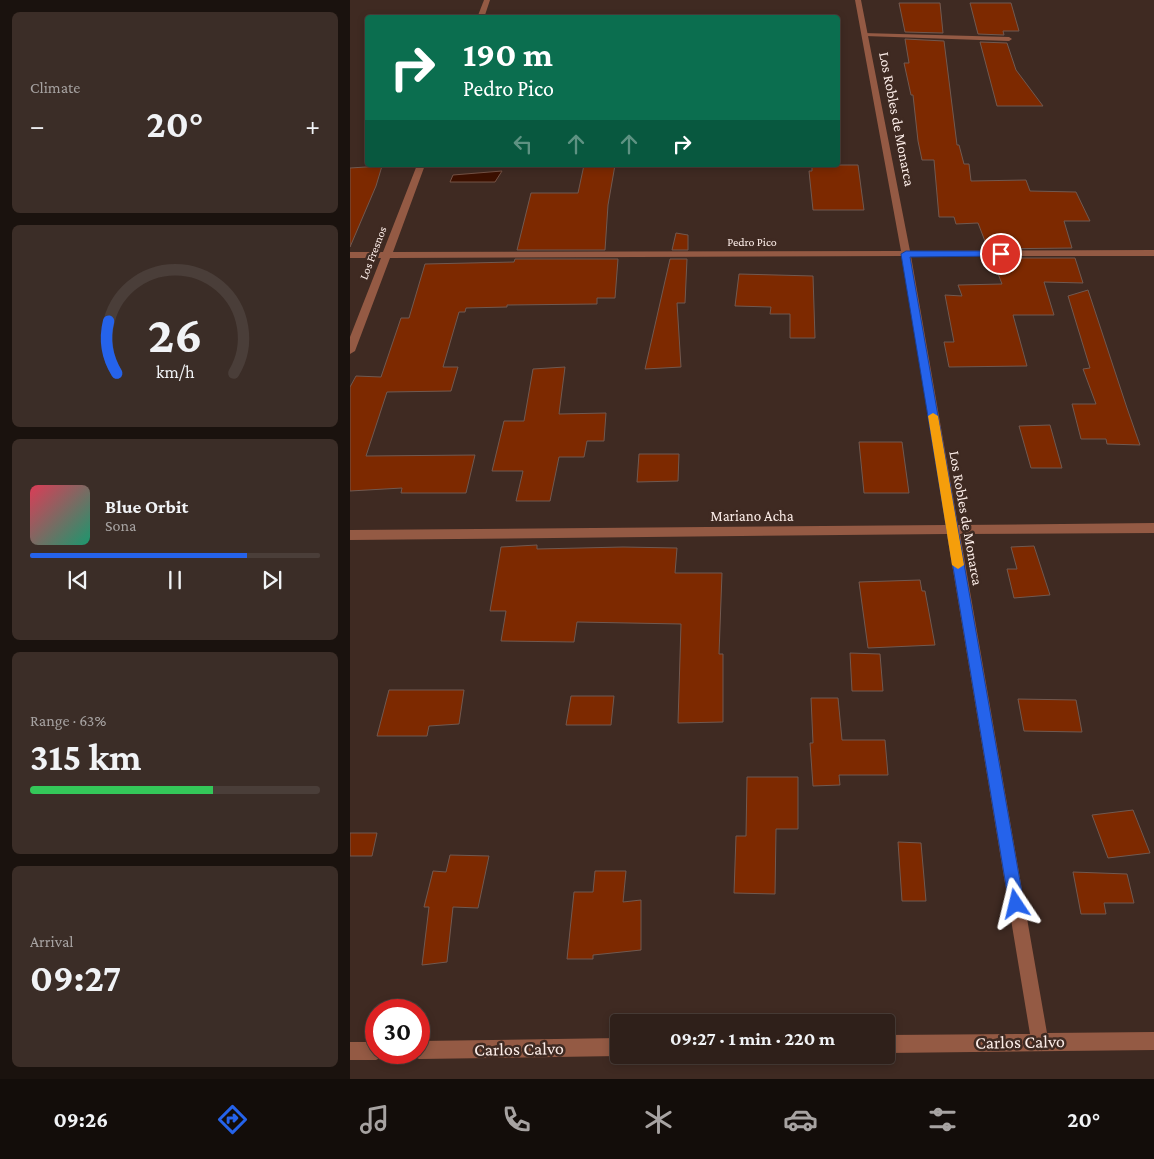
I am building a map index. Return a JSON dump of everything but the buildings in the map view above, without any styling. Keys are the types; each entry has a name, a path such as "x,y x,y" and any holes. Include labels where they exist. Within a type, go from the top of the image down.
{"street":[{"path":"481,15 487,0"},
{"name":"Los Robles de Monarca","path":"858,0 906,254 1040,1042"},
{"name":"Los Fresnos","path":"350,351 420,167"},
{"name":"Pedro Pico","path":"350,255 1154,253"},
{"name":"Mariano Acha","path":"350,535 1154,528"},
{"name":"Carlos Calvo","path":"895,1044 1154,1041"},
{"name":"Carlos Calvo","path":"430,1050 610,1047"},
{"path":"350,1051 365,1051"}],"lane":[{"path":"865,34 1009,39"}],"shaded area":[{"path":"502,171 495,182 450,182 453,175"}],"slow traffic":[{"path":"933,416 958,565"}],"route":[{"path":"1001,254 906,254 1016,904"}]}
